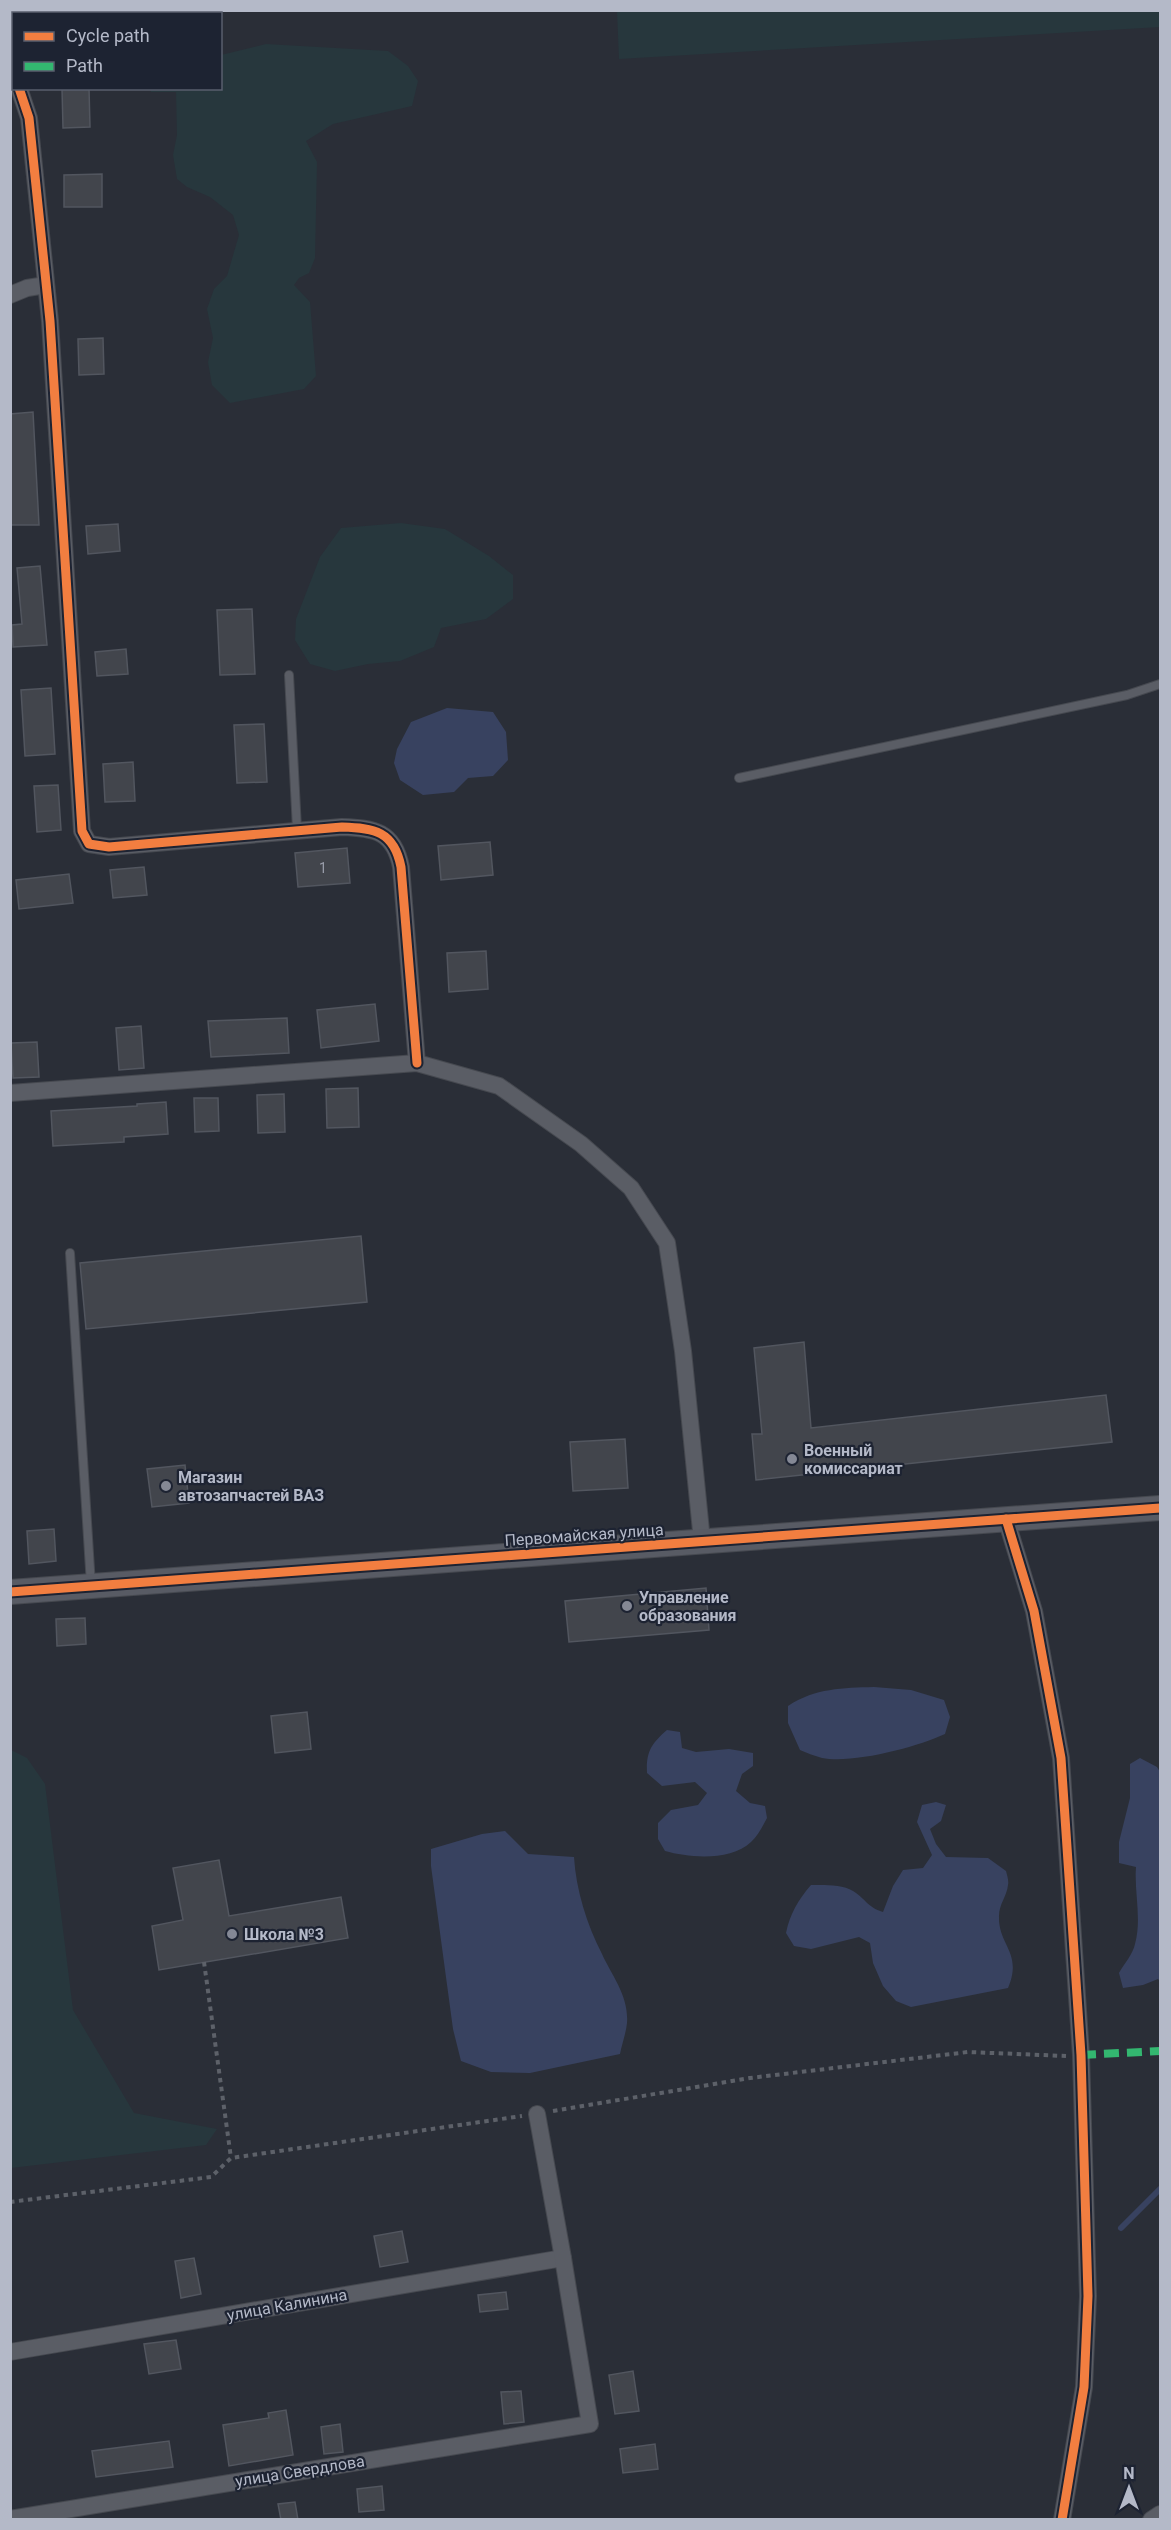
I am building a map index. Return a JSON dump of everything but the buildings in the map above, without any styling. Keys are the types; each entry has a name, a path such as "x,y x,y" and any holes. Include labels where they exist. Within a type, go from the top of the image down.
{"street":[{"path":"19,90 29,118 46,285 82,831 89,844 109,847 297,829 370,828 387,837 398,852 417,1063"},
{"path":"10,296 27,288 46,285"},
{"path":"10,1093 417,1063 499,1086 582,1144 631,1188 667,1243 682,1351 702,1541"},
{"name":"Первомайская улица","path":"10,1592 1161,1508"},
{"path":"1006,1519 1034,1611 1061,1758 1081,2055 1088,2296 1084,2387 1062,2520"},
{"path":"537,2114 563,2258"},
{"name":"улица Калинина","path":"10,2352 563,2258"},
{"name":"улица Свердлова","path":"10,2519 590,2424 563,2258"},
{"path":"1151,2520 1161,2514"}],"lane":[{"path":"289,675 297,829"},
{"path":"739,778 1127,694 1161,684"},
{"path":"70,1254 91,1586"}],"path":[{"path":"204,1962 231,2158"}],"shaded area":[{"path":"1160,10 1160,27 619,59 617,11"},
{"path":"266,44 388,51 408,66 418,81 412,106 333,124 306,141 317,162 315,258 309,273 299,278 294,285 310,302 316,376 304,389 230,403 212,385 208,362 213,338 207,309 214,289 227,276 239,235 233,215 210,197 187,187 177,179 173,155 177,135 176,92 151,92 150,90 222,90 222,55"},
{"path":"401,523 445,529 489,556 513,575 513,599 486,619 441,628 434,647 400,661 368,664 335,671 310,664 295,640 296,619 320,557 341,528"},
{"path":"11,1750 27,1758 45,1784 73,2010 134,2113 217,2129 206,2145 11,2168"}],"water":[{"path":"447,708 493,712 506,732 508,760 493,776 468,778 454,792 423,795 400,780 394,763 397,749 411,722"},
{"path":"874,1687 911,1690 944,1700 950,1717 945,1734 902,1749 850,1759 822,1758 800,1750 788,1723 788,1706 819,1692"},
{"path":"667,1730 680,1732 682,1748 696,1752 729,1749 753,1753 753,1766 742,1774 736,1791 750,1803 765,1806 767,1818 756,1837 743,1848 722,1855 710,1856 665,1851 658,1839 658,1823 671,1810 698,1805 707,1793 695,1782 662,1786 647,1773 647,1759 651,1749"},
{"path":"1140,1758 1157,1767 1160,1772 1160,1981 1158,1979 1143,1985 1123,1988 1119,1973 1134,1948 1138,1915 1136,1867 1119,1863 1119,1842 1130,1798 1130,1764"},
{"path":"936,1802 946,1805 941,1821 930,1829 936,1844 946,1857 988,1858 1006,1871 1008,1885 999,1916 1002,1935 1013,1966 1012,1976 1008,1988 911,2007 896,2001 883,1986 873,1963 870,1943 859,1937 811,1949 794,1946 786,1933 795,1908 811,1885 832,1885 849,1889 873,1908 883,1912 893,1886 903,1870 923,1868 932,1855 917,1822 922,1805"},
{"path":"505,1831 528,1854 574,1857 577,1882 587,1919 623,1995 627,2023 620,2054 530,2073 491,2072 461,2061 453,2029 431,1866 431,1849 482,1834"}],"waterway":[{"path":"1121,2228 1160,2189"}],"marked path":[{"path":"1081,2055 1160,2051"}],"cycle path":[{"path":"20,90 29,118 50,321 82,831 89,844 109,847 342,827 364,829 381,834 393,846 401,867 417,1063"},
{"path":"10,1592 1160,1508"},
{"path":"1006,1519 1034,1611 1061,1758 1081,2055 1088,2296 1084,2387 1062,2520"}],"place":[{"name":"Военный комиссариат","path":"792,1459"},
{"name":"Магазин автозапчастей ВАЗ","path":"166,1486"},
{"name":"Управление образования","path":"627,1606"},
{"name":"Школа №3","path":"232,1934"}]}
